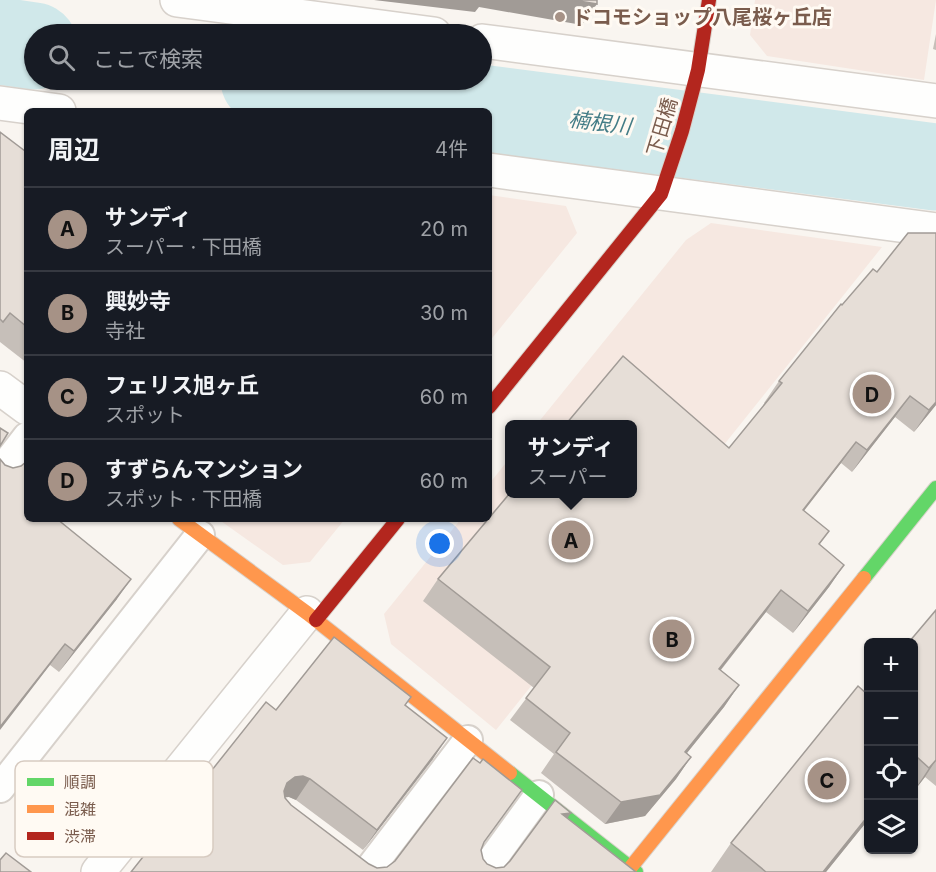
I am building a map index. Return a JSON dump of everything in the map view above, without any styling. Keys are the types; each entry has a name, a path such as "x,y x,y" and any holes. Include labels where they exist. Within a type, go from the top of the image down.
{"street":[{"path":"177,0 358,24"},
{"name":"下田橋","path":"661,194 682,131 698,70 709,0"},
{"path":"492,42 936,101"},
{"path":"0,103 37,108"},
{"path":"492,171 936,230"},
{"path":"492,402 661,194"},
{"path":"0,388 24,406"},
{"path":"189,527 311,616 631,870 936,488"},
{"path":"190,761 311,616 395,522"},
{"path":"98,872 110,857"}],"lane":[{"path":"0,472 24,441"},
{"path":"20,761 189,527"},
{"path":"359,868 468,740"},
{"path":"0,788 15,767"},
{"path":"483,872 539,795"}],"shaded area":[{"path":"755,0 936,0 924,80 767,56 750,35"},
{"path":"492,195 566,206 577,233 492,338"},
{"path":"711,223 882,247 496,730 391,644 384,614 459,522 492,522 492,480 505,464 505,498 637,498 637,420 540,420 686,240"},
{"path":"222,522 343,522 310,562 283,565"}],"building":[{"path":"573,0 597,0 597,4"},
{"path":"0,132 24,150 24,325 10,313 3,322 0,319"},
{"path":"908,233 936,233 936,402 929,410 910,396 867,450 856,442 803,510 829,531 819,544 844,565 808,611 781,590 719,669 739,685 685,752 691,757 660,795 621,802 556,752 570,733 526,698 550,667 438,579 486,522 492,522 492,514 506,498 637,498 637,420 569,420 623,356 729,448 782,383 779,381 841,304 873,269 877,272"},
{"path":"0,428 8,433 0,446"},
{"path":"0,459 5,465 13,468 24,464 24,522 61,522 131,579 74,651 65,644 0,727"},
{"path":"936,610 936,760 929,768 918,758 918,638 912,638"},
{"path":"334,637 411,697 405,705 447,738 377,830 310,779 303,776 295,777 287,783 284,791 285,798 291,805 377,868 387,867 395,861 473,758 480,763 483,759 522,790 484,842 481,850 487,864 496,868 504,867 555,800 571,813 562,814 636,872 131,872 143,857 213,857 213,769 266,702 276,710"},
{"path":"858,686 864,691 864,821 823,872 766,872 731,843"},
{"path":"6,853 31,872 0,872 0,860"}],"waterway":[{"name":"楠根川","path":"0,41 24,45"},
{"name":"楠根川","path":"341,90 480,108"},
{"name":"楠根川","path":"492,110 936,167"}],"traffic: fast":[{"path":"864,578 936,488"},
{"path":"510,773 636,872"}],"traffic: slow":[{"path":"183,522 307,613 510,773"},
{"path":"627,872 864,578"}],"traffic: jam":[{"path":"492,403 661,194 682,131 698,70 709,0"},
{"path":"316,620 396,522"}],"place":[{"name":"ドコモショップ八尾桜ヶ丘店","path":"560,17"},
{"name":"すずらんマンション","path":"872,394"},
{"name":"サンディ","path":"571,540"},
{"name":"興妙寺","path":"672,639"},
{"name":"フェリス旭ヶ丘","path":"827,780"}]}
